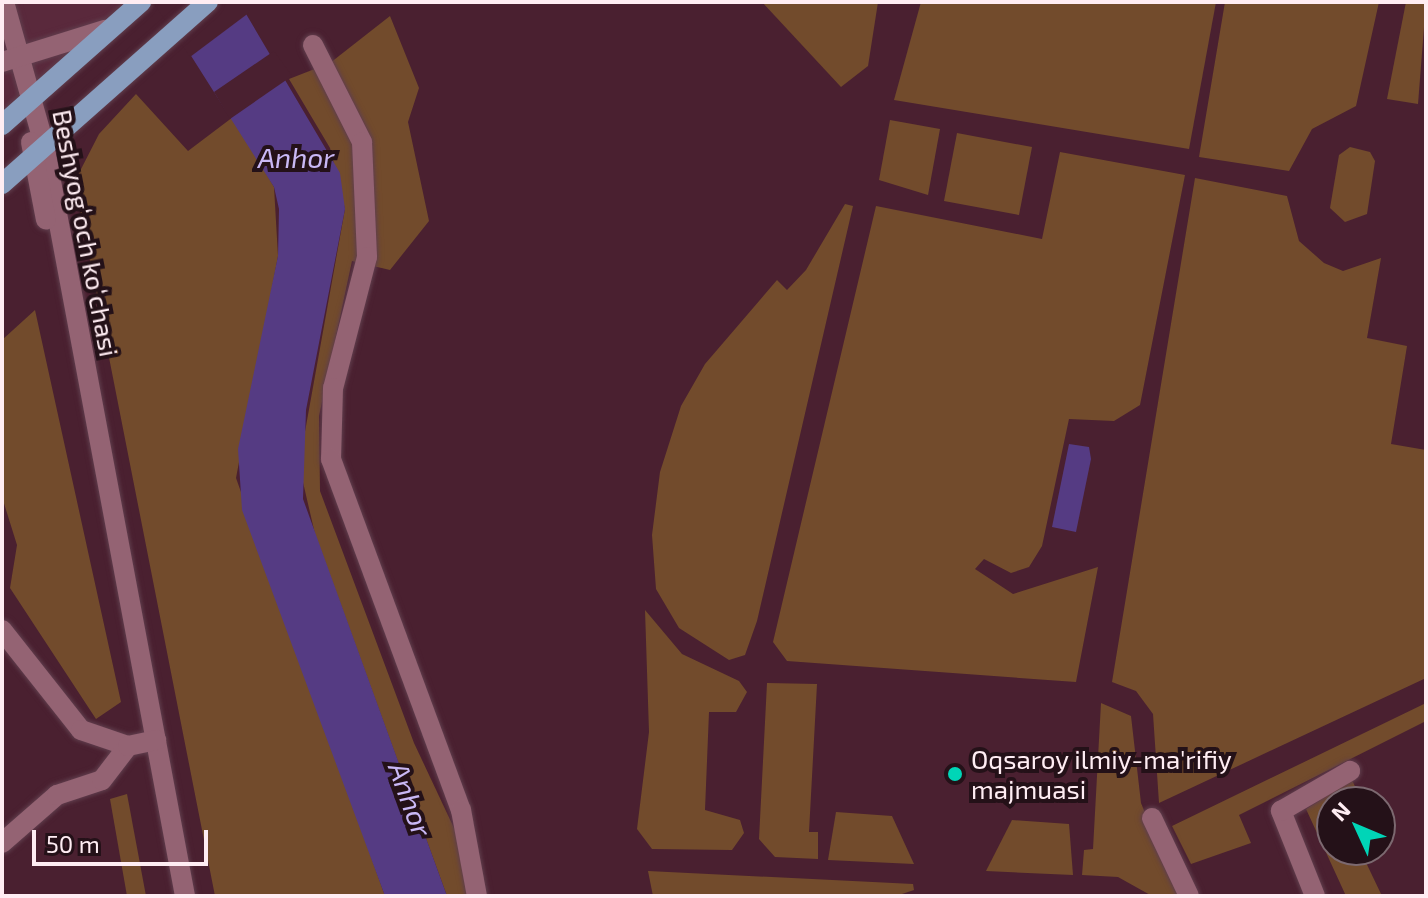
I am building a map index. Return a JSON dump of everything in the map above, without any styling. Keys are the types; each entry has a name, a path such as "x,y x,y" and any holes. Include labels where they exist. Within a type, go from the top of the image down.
{"main road":[{"path":"2,125 105,30 141,2"},
{"path":"2,184 130,63 208,2"}],"street":[{"name":"Beshyogʻoch koʻchasi","path":"4,2 33,96 37,151 174,896"},
{"path":"2,62 105,30"},
{"path":"313,45 362,142 367,243 333,388 331,459 461,810 477,896"},
{"path":"2,630 81,730 144,743"},
{"name":"Beshyogʻoch koʻchasi","path":"144,743 185,896"},
{"path":"2,843 57,795 102,780 144,743"},
{"path":"1315,896 1281,811 1350,771"},
{"path":"1152,818 1189,896"}],"shaded area":[{"path":"2,2 156,2 105,30 2,125"},
{"path":"762,2 878,2 868,66 841,87"},
{"path":"921,2 1216,2 1189,149 894,100"},
{"path":"1225,2 1379,2 1356,106 1312,129 1289,171 1199,157"},
{"path":"1406,2 1426,2 1418,104 1387,99"},
{"path":"390,16 419,88 408,122 429,221 390,270 352,261 319,416 320,491 414,743 486,896 447,896 315,534 299,465 345,209 330,148 289,79 330,63"},
{"path":"136,94 188,151 233,117 274,187 278,256 236,478 385,896 215,896 79,205 79,173 99,134"},
{"path":"890,120 940,129 928,195 879,180"},
{"path":"957,133 1032,147 1019,215 944,201"},
{"path":"1350,147 1370,152 1375,161 1367,214 1345,222 1330,208 1339,155"},
{"path":"1060,152 1185,175 1140,405 1114,421 1069,419 1042,546 1029,567 1011,573 984,559 975,569 1013,594 1098,567 1076,682 787,661 773,642 876,206 1042,239"},
{"path":"1195,178 1287,196 1299,241 1324,263 1343,271 1381,258 1367,338 1407,346 1391,444 1426,450 1426,678 1159,803 1153,714 1136,691 1112,682"},
{"path":"845,204 853,206 757,621 745,655 729,660 679,628 656,589 652,535 660,472 681,406 705,364 777,280 787,290 806,270"},
{"path":"35,310 121,702 96,719 10,588 17,545 2,497 2,340"},
{"path":"645,610 682,654 739,681 747,692 736,712 709,712 705,810 740,820 744,833 732,850 652,849 637,829 649,732"},
{"path":"767,683 817,684 809,832 818,832 818,859 775,857 759,839"},
{"path":"1101,703 1131,716 1141,803 1179,896 1152,896 1118,877 1082,875 1084,850 1093,849"},
{"path":"1426,703 1426,721 1239,815 1251,843 1191,864 1172,826"},
{"path":"127,794 146,896 127,896 110,799"},
{"path":"1316,803 1316,831 1306,809"},
{"path":"836,812 892,816 914,864 828,860"},
{"path":"1012,820 1069,824 1073,875 986,871"},
{"path":"1332,866 1368,866 1382,896 1346,896"},
{"path":"648,871 913,884 914,890 896,896 653,896"}],"water":[{"name":"Anhor","path":"157,2 239,2 340,173 345,209 306,410 303,499 447,896 385,896 242,510 238,449 278,256 279,209 274,187"},
{"path":"1069,444 1089,447 1091,459 1076,532 1052,527"}],"pier":[{"path":"153,2 244,2 250,12 190,57"},
{"path":"274,51 292,76 230,119 214,92"}],"place":[{"name":"Oqsaroy ilmiy-ma'rifiy majmuasi","path":"955,774"}]}
